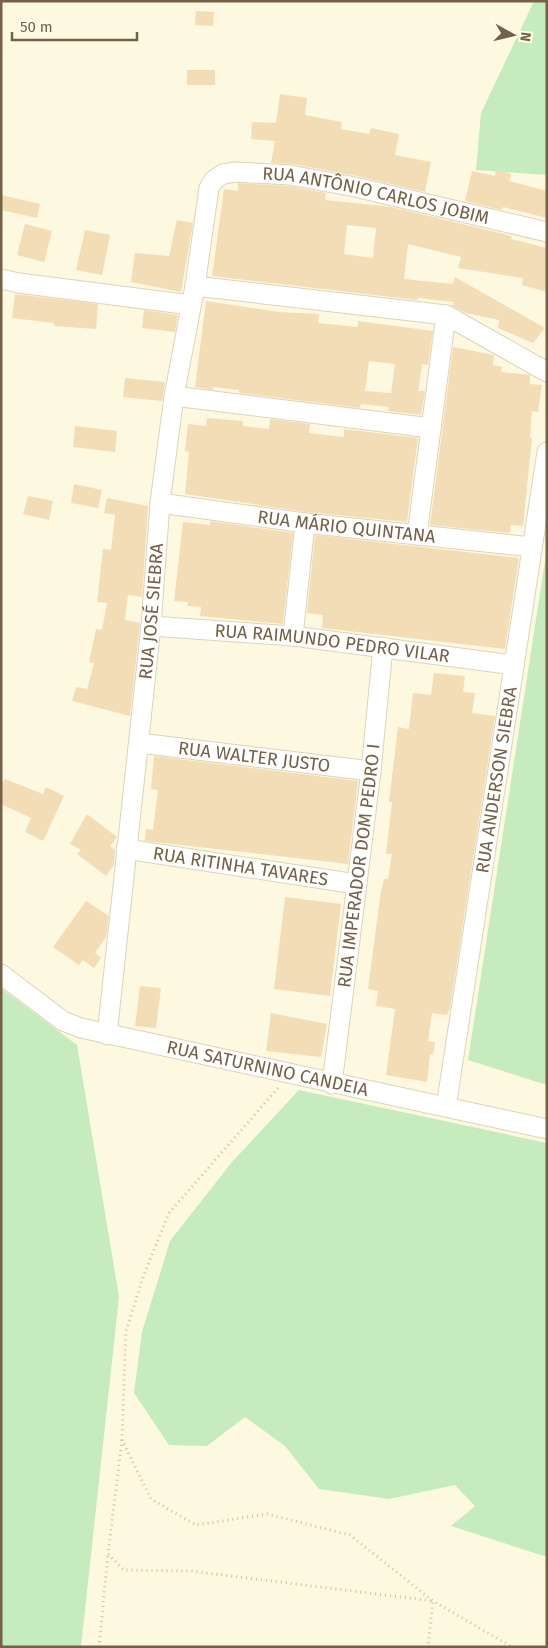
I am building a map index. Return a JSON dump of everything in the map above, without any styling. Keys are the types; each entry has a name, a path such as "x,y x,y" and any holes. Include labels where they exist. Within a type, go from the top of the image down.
{"street":[{"name":"RUA ANTÔNIO CARLOS JOBIM","path":"209,188 214,180 223,174 236,172 290,175 355,187 547,232"},
{"name":"RUA JOSÉ SIEBRA","path":"107,1035 151,626 160,503 174,396 195,286 209,188"},
{"path":"1,279 19,284 191,305"},
{"path":"195,286 446,315 547,372"},
{"path":"417,535 446,315"},
{"path":"174,396 430,428"},
{"name":"RUA ANDERSON SIEBRA","path":"446,1107 547,452"},
{"name":"RUA MÁRIO QUINTANA","path":"160,503 305,522 532,547"},
{"path":"293,636 305,522"},
{"name":"RUA RAIMUNDO PEDRO VILAR","path":"151,626 293,636 514,665"},
{"name":"RUA IMPERADOR DOM PEDRO I","path":"332,1084 371,771 383,647"},
{"name":"RUA WALTER JUSTO","path":"138,743 371,771"},
{"name":"RUA RITINHA TAVARES","path":"126,849 356,884"},
{"name":"RUA SATURNINO CANDEIA","path":"1,974 62,1021 107,1035 547,1129"}],"path":[{"path":"99,1647 122,1440 126,1331 143,1278 169,1213 290,1075"},
{"path":"122,1440 151,1499 196,1525 267,1514 350,1536 433,1601 512,1647"},
{"path":"108,1554 124,1570 190,1571 433,1601"},
{"path":"428,1647 433,1601"}],"green space":[{"path":"534,1 547,1 547,175 476,170 481,113"},
{"path":"547,548 547,1085 468,1060"},
{"path":"1,988 77,1045 119,1297 81,1647 1,1647"},
{"path":"299,1090 547,1143 547,1557 451,1526 475,1506 455,1485 389,1499 319,1489 285,1446 245,1417 207,1446 169,1445 134,1393 142,1332 170,1241 232,1162"}],"building":[{"path":"196,11 214,12 213,26 195,25"},
{"path":"187,70 215,70 215,85 187,85"},
{"path":"280,94 307,98 305,115 342,122 341,129 369,134 371,128 399,134 395,155 431,162 425,192 357,176 292,164 271,163 275,141 251,139 252,122 276,123"},
{"path":"496,170 511,174 509,181 547,191 547,218 503,207 502,210 465,201 472,171 495,176"},
{"path":"238,183 289,186 326,193 325,200 392,207 512,236 511,239 547,248 547,292 522,285 523,278 458,268 461,257 408,244 404,279 453,284 455,277 545,328 533,343 498,328 499,320 466,313 452,306 454,302 418,298 417,300 212,276 224,189 238,191","holes":["347,225 376,228 373,258 344,254"]},
{"path":"1,195 40,204 37,218 1,210"},
{"path":"177,220 193,223 181,292 131,282 135,253 169,256"},
{"path":"25,224 52,231 44,262 17,255"},
{"path":"85,230 110,235 102,275 76,270"},
{"path":"15,294 98,304 96,329 54,326 54,323 12,318"},
{"path":"206,301 280,312 319,314 318,323 358,327 358,321 433,331 428,365 422,364 418,391 425,391 421,415 388,411 389,407 361,404 360,408 239,393 239,390 213,387 213,390 195,387","holes":["369,361 395,364 391,393 365,391"]},
{"path":"144,310 178,315 175,332 142,328"},
{"path":"453,347 494,355 493,365 502,367 501,372 530,375 530,384 542,385 538,412 532,411 530,438 532,438 523,526 511,525 510,533 430,525"},
{"path":"125,378 165,382 162,401 123,397"},
{"path":"207,418 243,421 243,426 269,429 270,419 310,424 309,433 344,437 344,429 418,438 407,522 306,512 185,494 189,452 185,451 188,424 206,426"},
{"path":"75,426 117,431 115,452 73,447"},
{"path":"74,484 102,490 98,508 71,503"},
{"path":"28,496 53,501 49,520 23,514"},
{"path":"107,498 148,506 142,597 128,595 125,620 140,623 130,716 72,701 76,687 87,689 94,663 89,662 96,629 102,630 107,603 97,602 103,549 111,550 115,515 104,513"},
{"path":"210,521 293,533 283,624 200,616 201,607 187,606 188,602 174,601 183,522 210,525"},
{"path":"315,535 519,558 505,649 322,628 323,615 307,613"},
{"path":"434,673 465,676 463,692 475,693 472,713 495,716 450,1008 447,1015 432,1013 428,1041 435,1042 433,1055 430,1054 427,1082 386,1075 395,1009 376,1006 378,991 368,989 381,891 384,879 388,879 392,854 386,854 392,802 389,802 398,727 409,729 413,693 431,695"},
{"path":"154,756 358,781 348,864 145,841 146,829 153,830 158,790 151,789"},
{"path":"5,779 43,794 46,787 64,796 43,841 25,832 31,818 1,804 1,786"},
{"path":"87,814 117,837 110,846 115,850 114,865 106,876 77,854 81,850 70,844"},
{"path":"285,897 341,904 330,996 274,989"},
{"path":"86,901 109,916 106,937 95,953 101,958 94,968 83,960 79,965 53,947"},
{"path":"140,986 161,988 156,1028 135,1026"},
{"path":"271,1013 327,1024 321,1057 266,1051"}]}
